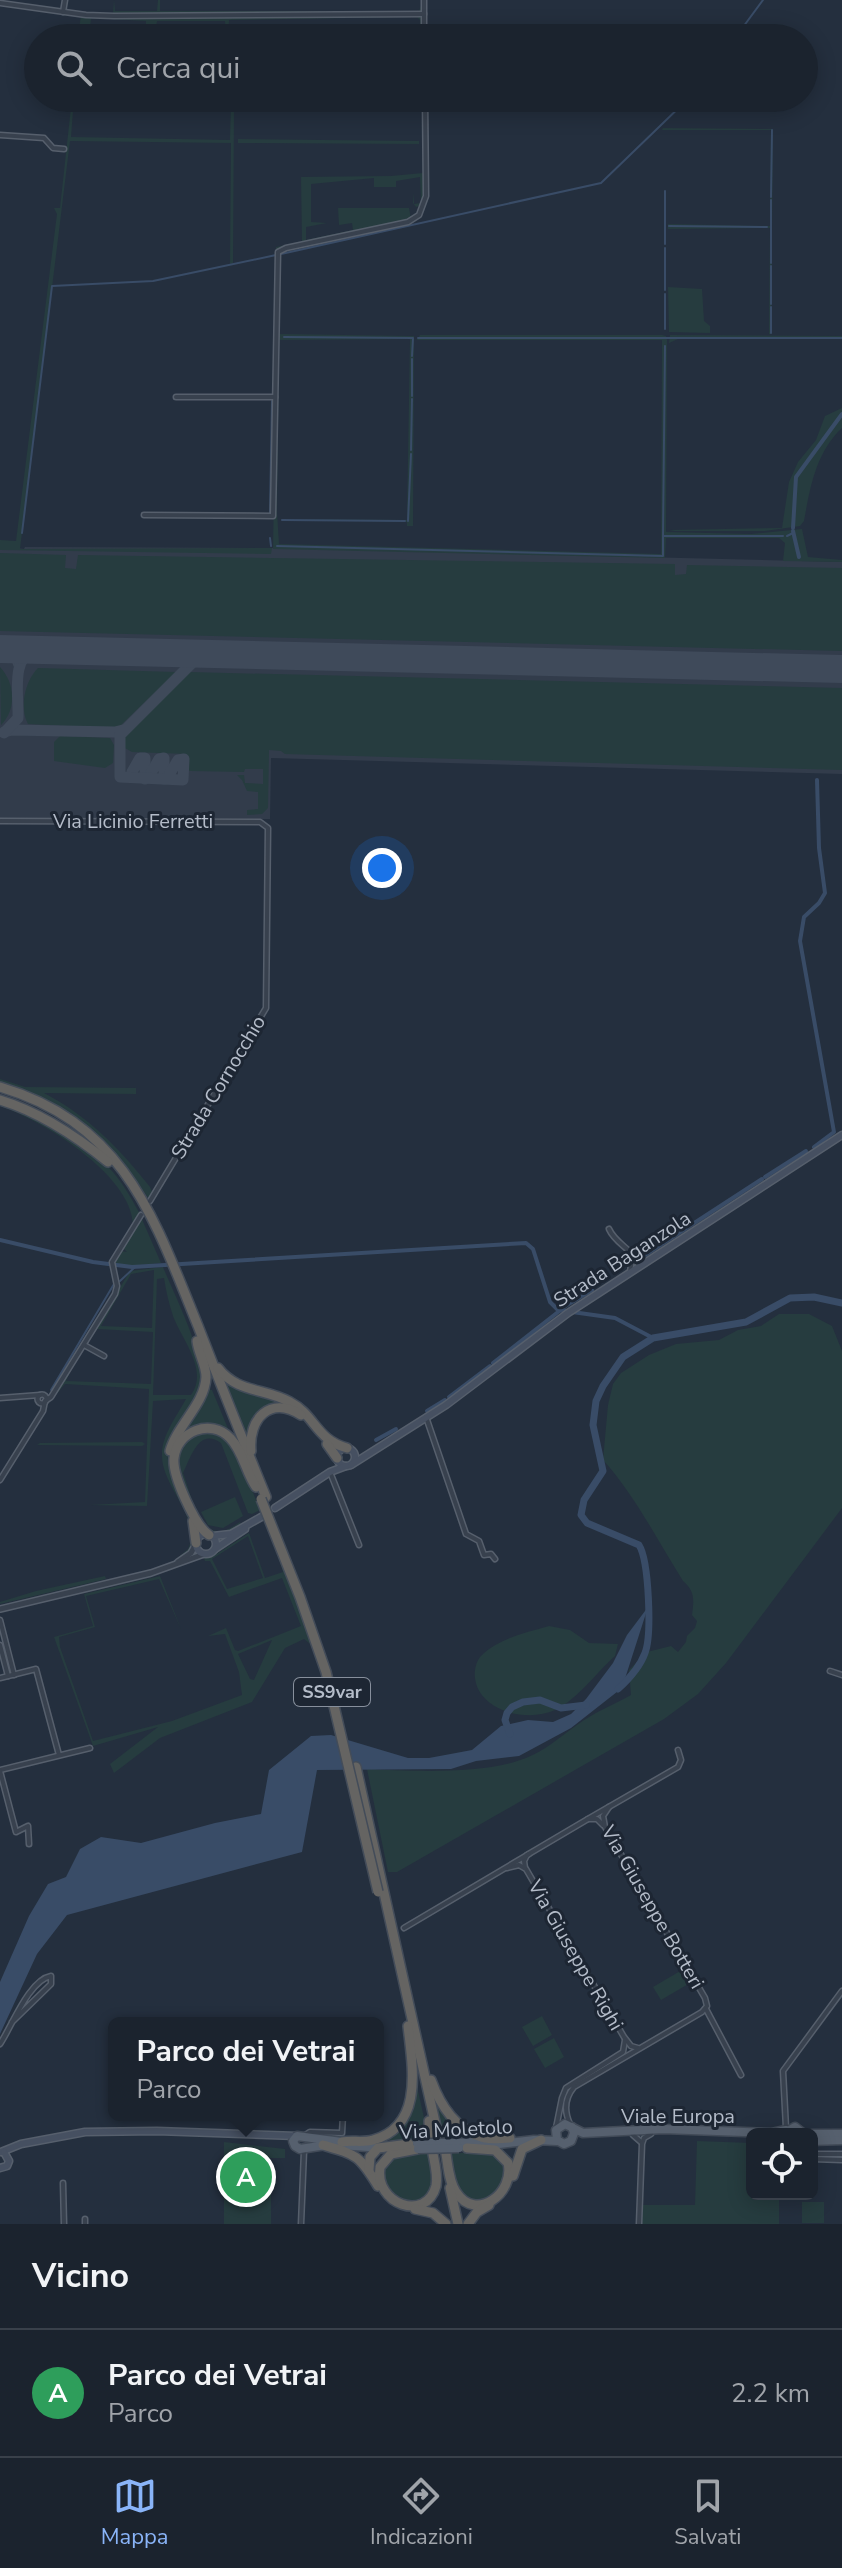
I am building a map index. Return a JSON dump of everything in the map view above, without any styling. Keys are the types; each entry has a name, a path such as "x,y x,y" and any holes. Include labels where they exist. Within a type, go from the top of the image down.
{"highway":[{"name":"SS9var","path":"1,1091 59,1126 108,1162 138,1201 160,1242"},
{"name":"SS9var","path":"1,1091 58,1112 100,1144 134,1184 309,1604 348,1729 381,1891"},
{"name":"SS9var","path":"179,1288 193,1314 262,1494"},
{"path":"193,1314 215,1363 227,1378 242,1387 291,1402 323,1437 349,1448"},
{"path":"196,1543 195,1526 173,1471 170,1452 205,1383 205,1369 197,1341"},
{"path":"262,1494 251,1438 256,1421 269,1410 286,1408 298,1414 332,1448 337,1458"},
{"path":"209,1535 199,1526 176,1474 174,1458 181,1440 191,1432 203,1428 226,1434 235,1444 262,1494"},
{"path":"381,1891 408,2001 432,2124"},
{"path":"381,1891 408,2026 436,2140"},
{"path":"408,2001 430,2079 448,2113 475,2135 488,2139 509,2138"},
{"path":"342,2142 375,2139 394,2127 405,2112 414,2081 408,2026"},
{"path":"468,2224 477,2212 503,2195 524,2147 541,2140"},
{"path":"323,2145 354,2155 393,2204 430,2211 446,2224"},
{"path":"415,2146 390,2155 380,2167 379,2178 383,2189 400,2205 420,2204 433,2194 439,2154"},
{"path":"371,2174 369,2161 378,2148 415,2146"},
{"path":"439,2154 457,2194 472,2204 488,2203 497,2198 509,2174 508,2163 495,2150 461,2146"},
{"path":"439,2154 455,2224"}],"main road":[{"name":"Strada Baganzola","path":"275,1508 330,1472 349,1466 460,1395 582,1303 842,1135"},
{"path":"337,1458 339,1464 349,1466 355,1456 349,1448"},
{"path":"330,1472 340,1450 372,1450"},
{"path":"247,1527 226,1536 200,1536 196,1543 198,1551 210,1553 263,1516"},
{"path":"209,1535 215,1541 215,1549"},
{"name":"Via Moletolo","path":"461,2146 546,2134 565,2124 572,2127"},
{"path":"570,2142 574,2135 572,2127"},
{"name":"Viale Europa","path":"572,2127 583,2133 675,2129 746,2132"},
{"path":"556,2128 555,2136 559,2142"},
{"name":"Via Moletolo","path":"26,2144 78,2133 111,2131 280,2137 323,2145 378,2148"},
{"name":"Viale Europa","path":"570,2142 579,2138 651,2134 746,2138"},
{"path":"818,2135 842,2137"},
{"path":"818,2140 842,2137"},
{"name":"Via Moletolo","path":"301,2142 415,2146 541,2140 570,2142"},
{"path":"0,2152 26,2144"},
{"path":"5,2166 14,2153 26,2144"},
{"path":"0,2152 8,2155 5,2166"}],"street":[{"path":"63,12 65,0"},
{"path":"424,0 424,24"},
{"path":"0,3 92,16 424,14"},
{"path":"144,515 273,516 278,255 286,248 408,222 419,215 426,200 425,112"},
{"path":"0,135 44,138 53,148 64,149"},
{"path":"176,397 275,397"},
{"name":"Via Licinio Ferretti","path":"0,821 266,824"},
{"name":"Strada Cornocchio","path":"150,1201 266,1008 269,837 266,824"},
{"path":"0,1398 41,1399 53,1393 115,1294 117,1286 112,1265 141,1215"},
{"path":"609,1229 618,1244 629,1252 639,1266"},
{"path":"634,1258 649,1260"},
{"path":"630,1272 634,1258"},
{"path":"84,1345 104,1356"},
{"path":"0,1480 40,1413 41,1399"},
{"path":"426,1417 466,1534 479,1541 484,1555 491,1554 495,1559"},
{"path":"330,1472 359,1545"},
{"path":"176,1564 191,1553 196,1543"},
{"path":"0,1609 144,1575 204,1554"},
{"path":"0,1620 11,1675"},
{"path":"0,1645 11,1675"},
{"path":"0,1678 36,1669 59,1755"},
{"path":"830,1671 842,1675"},
{"path":"29,1844 28,1826 16,1832 0,1770 90,1748"},
{"path":"404,1928 678,1767 681,1760 678,1750"},
{"name":"Via Giuseppe Botteri","path":"609,1807 603,1816 605,1827 706,1999 706,2009 741,2075"},
{"path":"588,1819 597,1819 605,1827"},
{"path":"526,1869 524,1861 529,1854"},
{"name":"Via Giuseppe Righi","path":"507,1868 519,1865 526,1869 624,2037 632,2047 644,2046"},
{"path":"0,2044 12,2022 32,1991 45,1977 51,1976 51,1984 12,2022"},
{"path":"785,2128 784,2068 842,1991"},
{"name":"Via Giuseppe Botteri","path":"572,2127 565,2107 574,2087 706,2009"},
{"path":"556,2128 566,2088 623,2052 626,2045 624,2037"},
{"path":"787,2112 800,2128"},
{"path":"301,2224 301,2142 310,2132 342,2133 343,2121"},
{"path":"639,2224 642,2144 644,2138 651,2134"},
{"path":"633,2135 642,2144"},
{"path":"818,2156 842,2157"},
{"path":"0,2175 5,2166"},
{"path":"63,2183 64,2224"}],"shaded area":[{"path":"0,546 24,549 272,548 842,562 842,774 271,758 270,819 0,818"}],"green space":[{"path":"114,0 115,11 157,11 160,0 160,11 419,11 423,0 423,11 113,14"},
{"path":"81,15 156,18 419,16 423,20 423,24 417,17 229,20 229,24 225,21 157,21 156,24 146,24 146,21 91,18 90,24 80,24"},
{"path":"70,112 73,112 71,137 230,140 231,112 234,112 233,263 230,264 231,143 70,141 20,549 272,548 271,554 0,550 0,540 16,541 57,214 54,208 60,208"},
{"path":"422,112 425,196 422,205 416,207 413,203 414,193 414,204 421,203 420,177 396,181 396,187 374,187 374,178 311,184 311,222 327,223 306,227 306,240 353,230 352,223 339,225 338,208 409,208 411,219 283,247 276,255 276,247 302,242 301,177 423,173"},
{"path":"663,128 773,129 771,334 770,228 668,229 668,224 770,226 771,130"},
{"path":"238,139 419,141 419,144 238,143"},
{"path":"278,262 279,334 414,336 413,526 407,526 407,522 280,519 407,520 410,339 279,340 279,544 661,554 662,340 417,340 420,335 662,335 667,340 666,532 751,534 802,529 808,557 842,562 783,561 785,543 779,538 666,538 665,558 273,549"},
{"path":"668,287 702,289 704,321 710,326 710,333 669,332"},
{"path":"670,335 842,336 842,339 678,339 669,343"},
{"path":"842,408 842,428 820,459 804,521 800,526 765,531 669,530 782,528 789,482 798,462 816,440 825,416"},
{"path":"0,553 66,555 65,568 76,569 78,555 675,564 675,575 686,574 687,565 842,568 842,651 0,631"},
{"path":"0,667 9,681 12,696 10,711 1,725"},
{"path":"38,668 176,672 120,726 108,728 28,724 24,710 25,694"},
{"path":"189,672 842,688 842,770 285,754 269,750 268,808 262,814 247,815 247,810 258,809 258,792 247,791 237,775 244,775 245,783 263,784 263,769 245,769 244,772 191,771 186,770 187,754 132,752 123,747 126,733"},
{"path":"60,736 110,738 114,745 113,763 105,768 54,761 54,742"},
{"path":"0,1079 25,1087 136,1088 136,1094 44,1093 89,1123 127,1159 150,1187 152,1192 149,1199 119,1160 85,1128 45,1102 0,1083"},
{"path":"0,1102 57,1129 108,1167 140,1214 133,1225 129,1206 102,1169 60,1137 0,1106"},
{"path":"141,1217 161,1263 129,1266 115,1263 121,1251 127,1252 123,1248"},
{"path":"163,1267 200,1363 201,1389 173,1439 168,1455 172,1478 188,1513 193,1537 191,1549 175,1560 188,1549 190,1526 164,1468 162,1449 170,1426 186,1399 153,1401 147,1506 90,1505 145,1502 149,1389 65,1384 54,1394 71,1370 66,1381 151,1384 153,1332 97,1329 87,1342 130,1271","holes":["154,1270 152,1328 101,1326 131,1274","164,1278 173,1316 196,1365 196,1385 191,1395 153,1395 157,1279"]},
{"path":"779,1314 809,1314 832,1326 842,1351 842,1508 726,1663 698,1694 664,1719 397,1872 388,1872 367,1769 469,1769 526,1758 631,1695 629,1670 647,1652 671,1646 678,1652 686,1642 697,1621 692,1615 692,1592 635,1503 603,1460 613,1384 621,1373 649,1355 676,1344 719,1340 738,1330 761,1326"},
{"path":"225,1383 292,1405 271,1407 247,1438"},
{"path":"208,1389 212,1390 229,1431 219,1428 180,1438"},
{"path":"198,1431 224,1435 236,1450 260,1510 248,1513 221,1443 213,1439 201,1441 183,1473 201,1519 214,1530 225,1530 240,1522 241,1525 230,1532 212,1533 202,1527 176,1469 178,1449"},
{"path":"40,1443 145,1444 142,1446 37,1445"},
{"path":"235,1497 243,1516 223,1528 208,1525 201,1512"},
{"path":"249,1533 265,1578 283,1572 274,1543 314,1647 304,1639 285,1648 252,1702 160,1738 114,1773 110,1764 158,1727 93,1746 54,1637 93,1626 84,1594 160,1576 181,1629 159,1579 86,1596 95,1627 59,1637 93,1741 172,1721 242,1695 239,1672 225,1634 208,1636 226,1628 238,1651 301,1626 282,1578 229,1597 210,1561 204,1558 212,1557","holes":["248,1536 263,1578 227,1589 212,1559","272,1640 254,1680 250,1679 238,1654"]},
{"path":"105,1576 106,1579 0,1604 36,1591"},
{"path":"549,1626 570,1630 589,1643 618,1644 615,1656 579,1693 544,1714 506,1711 485,1699 475,1678 479,1658 504,1640"},
{"path":"682,1970 690,1983 661,2000 653,1987"},
{"path":"542,2016 552,2035 533,2046 522,2027"},
{"path":"554,2038 564,2057 545,2068 534,2049"},
{"path":"416,2082 429,2140 377,2140 391,2132"},
{"path":"432,2090 475,2138 444,2139"},
{"path":"697,2141 746,2143 746,2200 779,2200 779,2224 642,2224 642,2205 695,2205"},
{"path":"224,2142 285,2149 285,2158 265,2158 271,2195 271,2224 224,2224"},
{"path":"494,2152 507,2166 499,2193 476,2202 458,2188 448,2154"},
{"path":"431,2154 435,2175 429,2196 416,2204 394,2199 381,2176 387,2159"},
{"path":"802,2202 824,2202 824,2223 802,2223"}],"water":[{"path":"648,1607 622,1688 571,1728 519,1756 476,1761 451,1769 317,1770 302,1852 67,1915 37,1954 0,2034 0,1982 29,1916 48,1884 66,1877 80,1849 101,1837 141,1843 261,1814 269,1770 311,1736 331,1735 408,1758 429,1758 472,1750 501,1726 528,1720 553,1722 571,1714 586,1699"}],"waterway":[{"path":"745,24 763,0"},
{"path":"281,254 601,183 675,112"},
{"path":"771,197 772,130"},
{"path":"665,191 665,244"},
{"path":"771,200 771,263"},
{"path":"669,226 767,227"},
{"path":"665,248 665,290"},
{"path":"22,533 52,286 153,281 276,255"},
{"path":"771,266 771,304"},
{"path":"665,294 665,329"},
{"path":"771,307 771,333"},
{"path":"284,337 413,338 412,356"},
{"path":"418,338 842,338"},
{"path":"665,346 663,536 783,536"},
{"path":"412,359 412,396"},
{"path":"411,450 412,399"},
{"path":"270,513 272,401"},
{"path":"793,528 796,477 842,414"},
{"path":"408,521 411,454"},
{"path":"282,520 405,521"},
{"path":"793,531 799,557"},
{"path":"787,536 793,533"},
{"path":"277,546 663,556 663,536"},
{"path":"270,538 271,546"},
{"path":"814,1147 834,1132 800,941 804,917 825,893 819,848 817,780"},
{"path":"765,1177 806,1151"},
{"path":"645,1255 762,1179"},
{"path":"0,1240 93,1262 132,1267 526,1243 533,1249 550,1302 558,1310 615,1318 653,1338"},
{"path":"120,1281 135,1267"},
{"path":"51,1390 114,1284"},
{"path":"493,1363 567,1305 592,1290"},
{"path":"618,1689 634,1672 645,1653 648,1598 639,1545 587,1523 581,1515 584,1500 603,1471 593,1425 596,1401 603,1386 623,1357 653,1338 746,1322 790,1298 814,1297 842,1303"},
{"path":"449,1397 490,1366"},
{"path":"427,1411 445,1400"},
{"path":"376,1440 396,1429"},
{"path":"510,1734 505,1720 507,1713 523,1702 540,1700 561,1708 586,1705"}],"taxiway":[{"path":"3,649 15,655 19,665"},
{"path":"4,733 18,718 18,678 22,660 36,650"},
{"path":"170,773 178,760 184,759 183,780 120,777 120,735 196,659 211,654"},
{"path":"4,732 123,730"},
{"path":"132,772 140,758 145,758 145,779"},
{"path":"151,773 159,759 164,758 164,779"}],"runway":[{"path":"0,649 842,669"}],"place":[{"name":"Parco dei Vetrai","path":"246,2177"}]}
